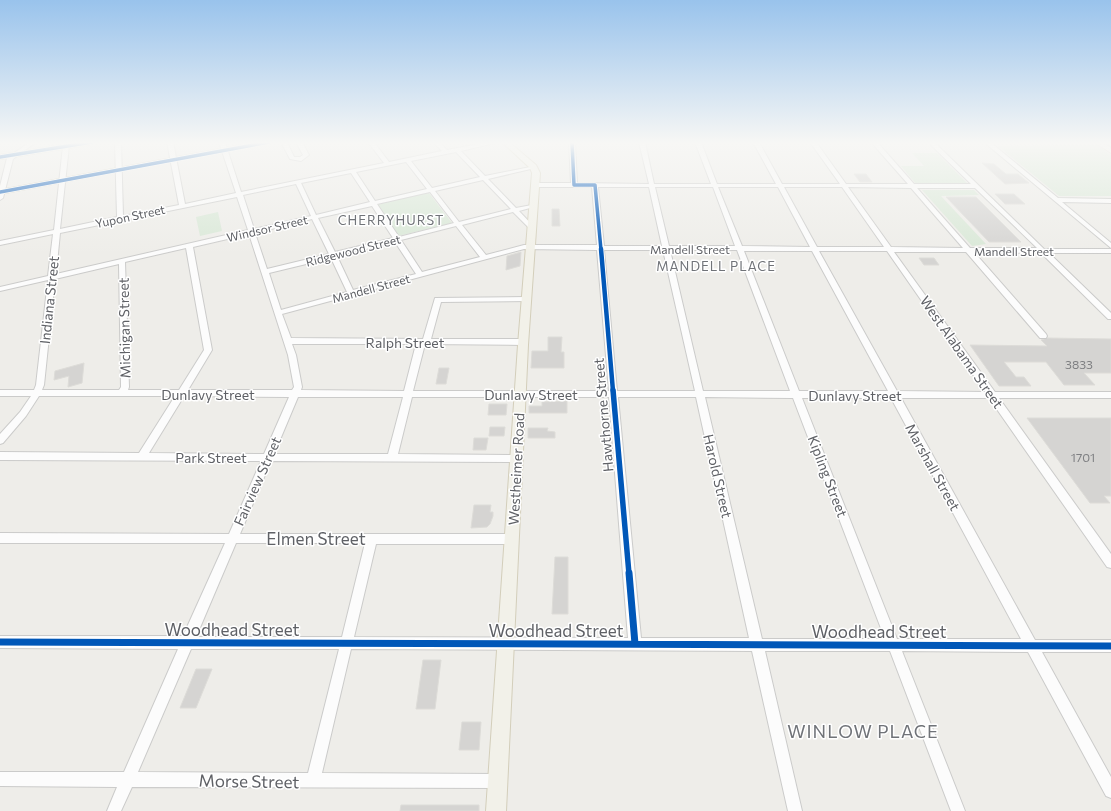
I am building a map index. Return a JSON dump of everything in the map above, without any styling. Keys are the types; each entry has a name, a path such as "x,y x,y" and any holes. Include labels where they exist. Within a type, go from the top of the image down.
{"main road":[{"path":"1,194 62,180"},
{"name":"Westheimer Road","path":"496,811 523,342 536,180"}],"street":[{"path":"1,194 5,180"},
{"name":"Indiana Street","path":"0,440 38,393 40,385 62,180"},
{"path":"119,180 120,218"},
{"path":"177,180 182,205"},
{"name":"Fairview Street","path":"114,811 296,394 298,383 287,341 250,232 234,180"},
{"name":"Yupon Street","path":"0,243 182,205 314,180"},
{"path":"358,180 420,274"},
{"path":"423,180 484,257"},
{"name":"Windsor Street","path":"0,289 476,180"},
{"path":"486,180 533,229"},
{"path":"574,180 574,185"},
{"name":"Harold Street","path":"650,180 795,811"},
{"name":"Kipling Street","path":"713,180 958,811"},
{"name":"Marshall Street","path":"777,180 1111,791"},
{"name":"West Alabama Street","path":"840,180 1111,563"},
{"path":"907,180 1043,336"},
{"path":"971,180 1111,317"},
{"path":"1033,180 1111,246"},
{"path":"298,183 351,293"},
{"path":"536,185 977,186"},
{"name":"Hawthorne Street","path":"595,185 635,644"},
{"path":"1057,200 1111,201"},
{"name":"Ridgewood Street","path":"264,272 535,205"},
{"path":"142,457 208,350 189,246"},
{"name":"Mandell Street","path":"278,313 524,247 890,251 1111,251"},
{"name":"Michigan Street","path":"121,394 125,387 122,262"},
{"path":"392,458 408,394 436,302 442,298 527,299"},
{"name":"Ralph Street","path":"287,341 523,342"},
{"name":"Dunlavy Street","path":"0,393 1111,395"},
{"name":"Park Street","path":"0,456 517,459"},
{"name":"Elmen Street","path":"0,538 512,539"},
{"path":"312,781 372,539"},
{"name":"Woodhead Street","path":"0,642 757,645 1031,644 1111,646"},
{"name":"Morse Street","path":"0,779 498,781"}],"green space":[{"path":"913,180 964,180 968,184 916,184"},
{"path":"1039,180 1111,180 1111,196 1059,196"},
{"path":"922,190 974,190 979,195 941,196 986,244 972,246"},
{"path":"429,193 452,223 398,236 377,204"},
{"path":"218,212 222,231 200,236 196,217"}],"building":[{"path":"858,180 870,180 872,182 860,182"},
{"path":"1000,180 1025,180 1029,183 1005,184"},
{"path":"995,194 1014,194 1025,204 1005,204"},
{"path":"946,197 976,197 1021,242 989,242"},
{"path":"552,209 559,209 560,226 552,226"},
{"path":"521,252 520,266 506,270 507,256"},
{"path":"919,258 934,258 939,265 924,265"},
{"path":"548,337 562,337 561,352 564,352 564,368 531,368 532,351 548,351"},
{"path":"1047,338 1111,339 1111,373 1084,373 1095,385 1064,385 1046,362 1004,362 1016,377 1024,377 1031,386 999,386 970,345 1047,346 1041,340"},
{"path":"84,363 82,383 68,387 69,376 54,380 55,371"},
{"path":"439,368 449,368 446,384 436,384"},
{"path":"567,401 567,413 529,413 529,406 542,406 542,402"},
{"path":"489,404 507,404 506,415 488,415"},
{"path":"1027,418 1111,418 1111,496 1104,496 1110,503 1090,503"},
{"path":"490,427 505,427 504,436 489,436"},
{"path":"528,428 548,428 547,431 555,432 555,438 528,438"},
{"path":"474,438 488,438 486,450 473,450"},
{"path":"474,505 491,505 490,512 493,512 493,516 487,527 471,528"},
{"path":"555,557 568,557 568,614 552,614"},
{"path":"423,660 441,660 435,709 416,709"},
{"path":"196,669 212,669 196,708 180,708"},
{"path":"462,722 481,722 479,750 459,750"},
{"path":"401,805 479,805 479,811 400,811"}],"cycle path":[{"path":"0,192 65,180"},
{"path":"574,180 574,185 595,185 635,644"},
{"path":"0,642 1111,646"}],"district":[{"name":"CHERRYHURST","path":"391,220"},
{"name":"MANDELL PLACE","path":"716,266"},
{"name":"WINLOW PLACE","path":"863,731"}]}
